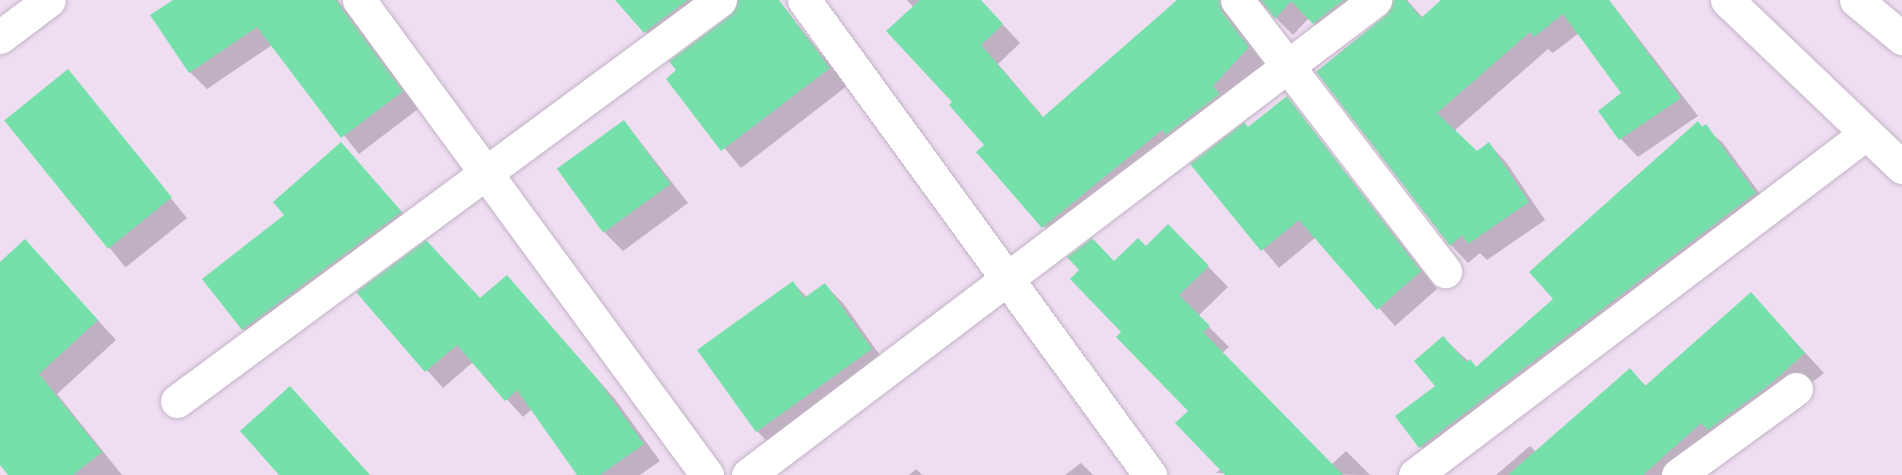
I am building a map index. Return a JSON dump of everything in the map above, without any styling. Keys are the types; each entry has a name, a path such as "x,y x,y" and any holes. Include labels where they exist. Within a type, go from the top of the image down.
{"street":[{"path":"0,37 49,0"},
{"path":"358,0 707,475"},
{"path":"177,400 720,0"},
{"path":"804,0 1005,280 1150,475"},
{"path":"1236,0 1445,271"},
{"path":"748,475 1375,0"},
{"path":"1727,0 1864,135 1902,167"},
{"path":"1856,0 1902,38"},
{"path":"1415,475 1864,135"},
{"path":"1678,475 1796,388"}],"building":[{"path":"173,0 336,0 403,91 341,138 257,27 189,73 150,15"},
{"path":"615,0 688,0 644,33"},
{"path":"738,0 779,0 830,68 721,151 666,79 676,70 669,61 731,15"},
{"path":"920,0 981,0 1003,24 981,45 1043,117 1177,0 1219,0 1222,11 1249,47 1213,86 1220,94 1166,135 1162,130 1042,228 976,152 984,145 949,105 952,102 886,31"},
{"path":"1261,0 1344,0 1313,24 1291,1 1275,19"},
{"path":"1393,0 1406,0 1421,18 1441,0 1609,0 1681,98 1619,140 1598,111 1621,93 1563,14 1534,37 1530,32 1437,113 1477,151 1489,142 1529,202 1468,244 1462,235 1450,246 1316,72 1386,15"},
{"path":"68,69 172,197 108,249 4,121"},
{"path":"1287,96 1421,271 1377,310 1299,220 1261,251 1190,164 1244,122 1248,127"},
{"path":"624,120 670,184 603,233 557,169"},
{"path":"1698,121 1702,127 1706,124 1756,193 1419,448 1395,416 1435,386 1414,361 1443,336 1466,362 1470,359 1476,367 1553,299 1529,272"},
{"path":"341,142 402,212 242,330 202,279 284,215 273,202"},
{"path":"1168,224 1209,266 1179,295 1210,326 1203,332 1343,475 1225,475 1175,423 1188,411 1116,337 1121,332 1070,279 1079,270 1067,257 1092,238 1114,261 1138,238 1146,246"},
{"path":"25,239 98,320 39,374 102,452 73,475 8,475 0,465 0,262"},
{"path":"426,240 480,298 507,275 598,380 644,444 600,475 577,475 517,390 505,401 457,345 425,372 356,292"},
{"path":"793,281 804,298 825,283 872,349 756,432 697,350"},
{"path":"1751,292 1805,353 1767,387 1708,430 1701,423 1643,475 1508,475 1630,368 1645,386"},
{"path":"290,386 370,475 279,475 240,431"}]}
